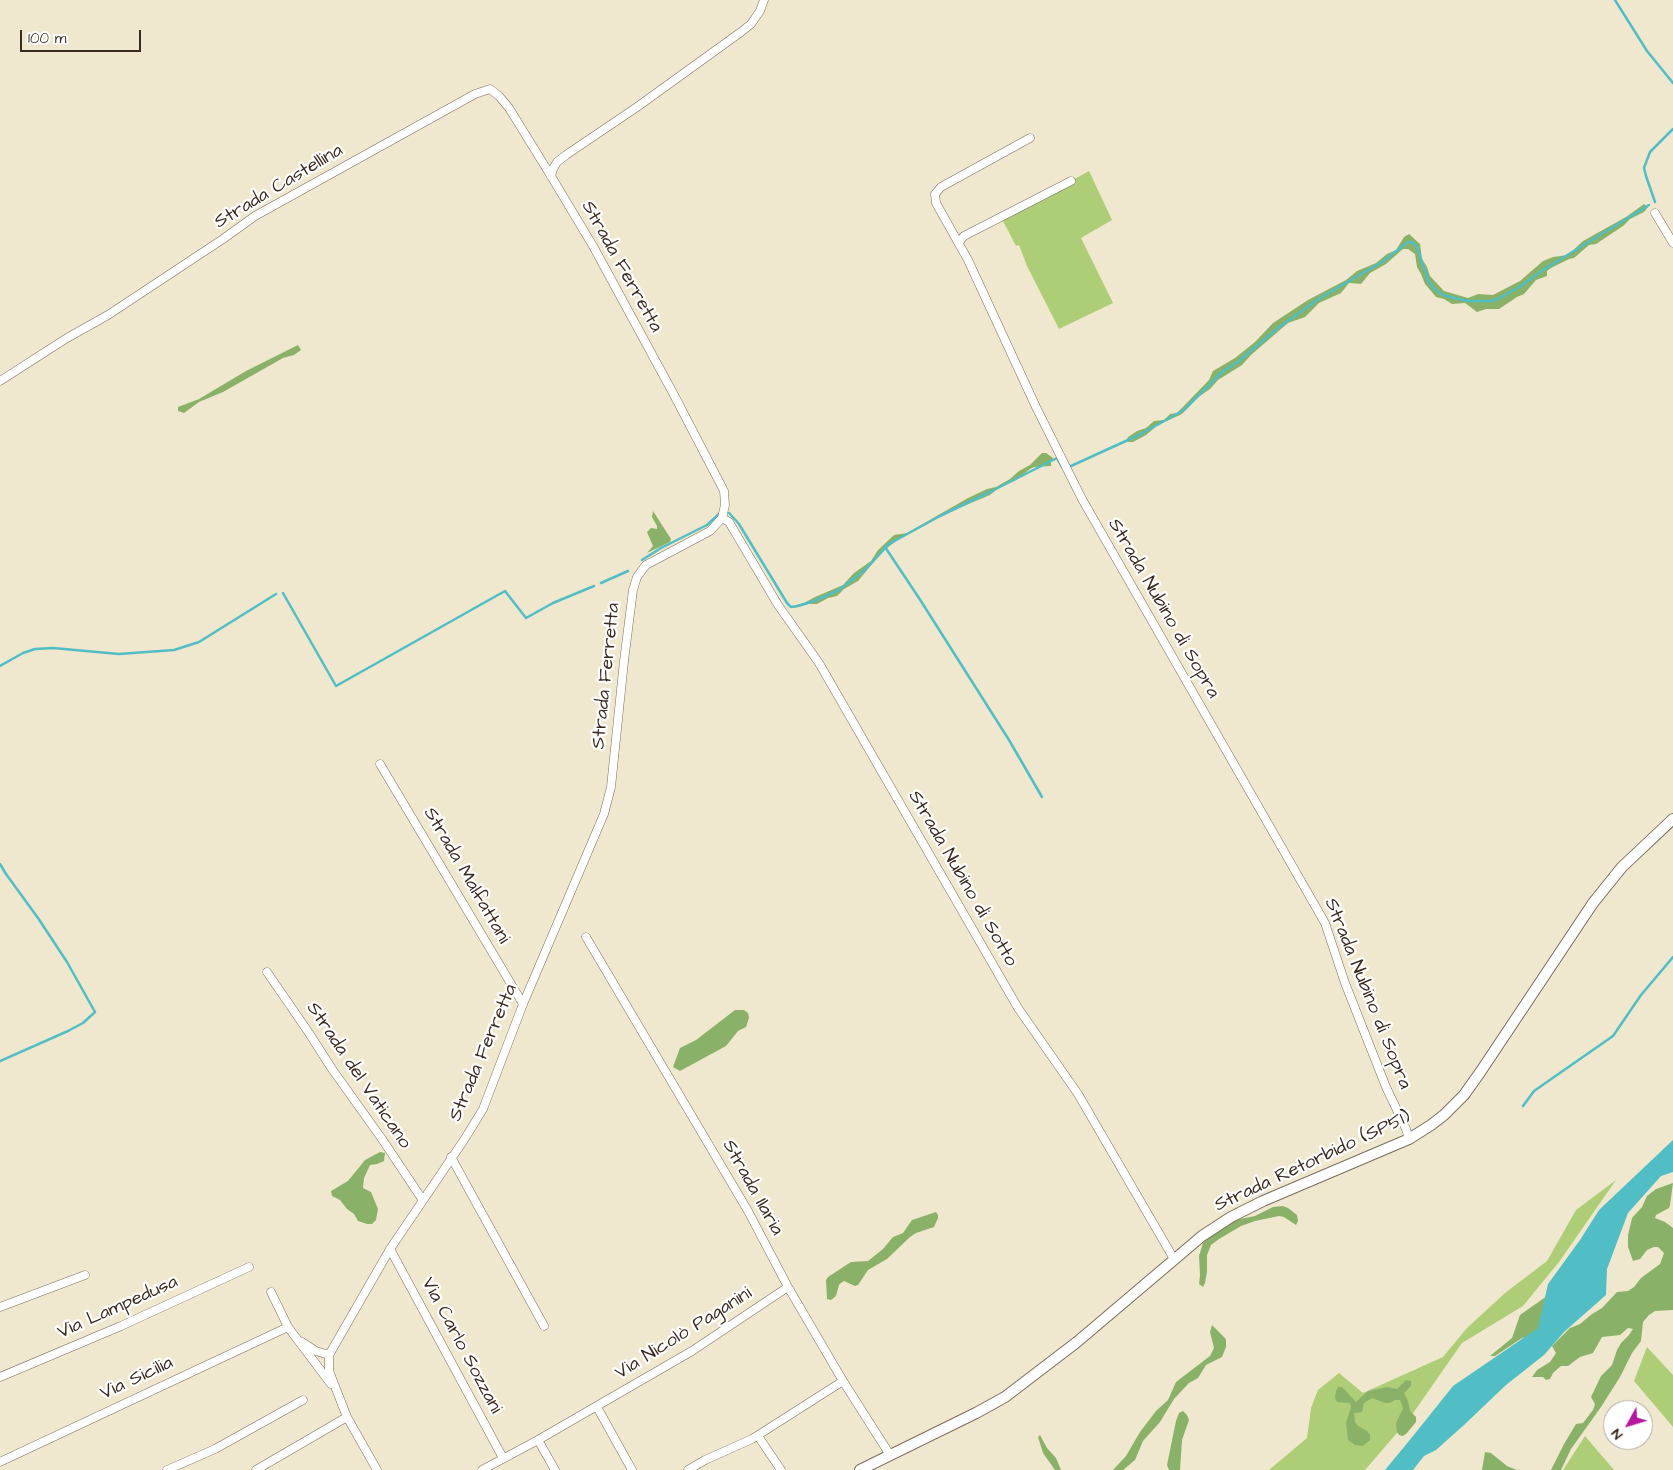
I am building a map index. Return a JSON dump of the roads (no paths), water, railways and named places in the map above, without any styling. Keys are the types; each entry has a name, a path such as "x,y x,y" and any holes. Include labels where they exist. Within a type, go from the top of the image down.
{"street":[{"path":"541,159 550,164 557,162 742,32 751,24 760,11 764,0"},
{"name":"Strada Castellina","path":"0,381 67,338 108,315 255,216 475,94 490,89 499,96 509,108 551,176"},
{"name":"Strada Nubino di Sopra","path":"1030,138 941,187 935,194 936,203 959,242 1040,416 1082,499 1325,923 1344,983 1409,1139"},
{"path":"551,176 557,162"},
{"name":"Strada Ferretta","path":"329,1355 390,1249 464,1140 482,1109 523,1004 604,814 611,787 624,662 633,590 637,577 646,565 710,531 722,518 725,505 724,491 673,393 601,261 551,176"},
{"path":"959,242 964,236 1071,181"},
{"path":"1654,213 1673,243"},
{"name":"Strada Nubino di Sotto","path":"722,518 729,522 778,605 819,663 1018,1008 1078,1094 1174,1259"},
{"name":"Strada Malfattani","path":"380,764 523,1004"},
{"name":"Strada Retorbido (SP51)","path":"860,1470 1005,1397 1077,1342 1202,1236 1231,1217 1263,1201 1409,1139 1444,1115 1464,1094 1486,1064 1593,903 1622,867 1673,819"},
{"name":"Strada Ilaria","path":"586,938 748,1211 788,1287 843,1381 890,1454"},
{"name":"Strada del Vaticano","path":"267,972 422,1200"},
{"path":"451,1157 544,1326"},
{"name":"Via Carlo Sozzani","path":"390,1249 502,1458"},
{"name":"Via Lampedusa","path":"0,1377 121,1326 249,1267"},
{"path":"0,1307 85,1275"},
{"name":"Via Nicolò Paganini","path":"482,1470 538,1440 692,1351 788,1287"},
{"path":"271,1292 288,1326 335,1390"},
{"name":"Via Sicilia","path":"0,1462 288,1326"},
{"path":"298,1340 329,1355 329,1371 346,1417 377,1470"},
{"path":"688,1470 758,1436 843,1381"},
{"path":"167,1470 215,1449 303,1400"},
{"path":"597,1406 632,1470"},
{"path":"256,1470 346,1417"},
{"path":"758,1436 781,1470"},
{"path":"538,1440 555,1470"}],"water":[{"path":"1673,1140 1673,1172 1661,1176 1628,1213 1607,1269 1606,1295 1564,1332 1544,1355 1506,1385 1436,1450 1424,1456 1413,1470 1385,1470 1453,1386 1538,1328 1548,1284 1599,1210"}],"waterway":[{"path":"1615,0 1647,51 1673,83"},
{"path":"1655,202 1644,168 1650,152 1673,129"},
{"path":"1071,466 1139,435 1184,410 1222,372 1239,361 1278,328 1320,298 1382,262 1408,242 1412,242 1417,247 1428,280 1433,288 1443,295 1467,301 1490,301 1496,300 1521,286 1543,270 1649,205"},
{"path":"729,513 739,524 791,607 814,601 839,590 865,570 889,544 940,516 1057,458 1062,467"},
{"path":"642,560 661,548 707,525 719,514"},
{"path":"885,547 1009,740 1042,797"},
{"path":"601,583 628,571"},
{"path":"283,593 336,686 505,591 526,618 553,603 594,586"},
{"path":"0,666 23,653 35,649 53,648 119,654 174,650 199,642 276,594"},
{"path":"0,864 67,962 95,1012 83,1023 68,1031 0,1061"},
{"path":"1523,1106 1534,1091 1613,1036 1641,995 1673,957"}]}
